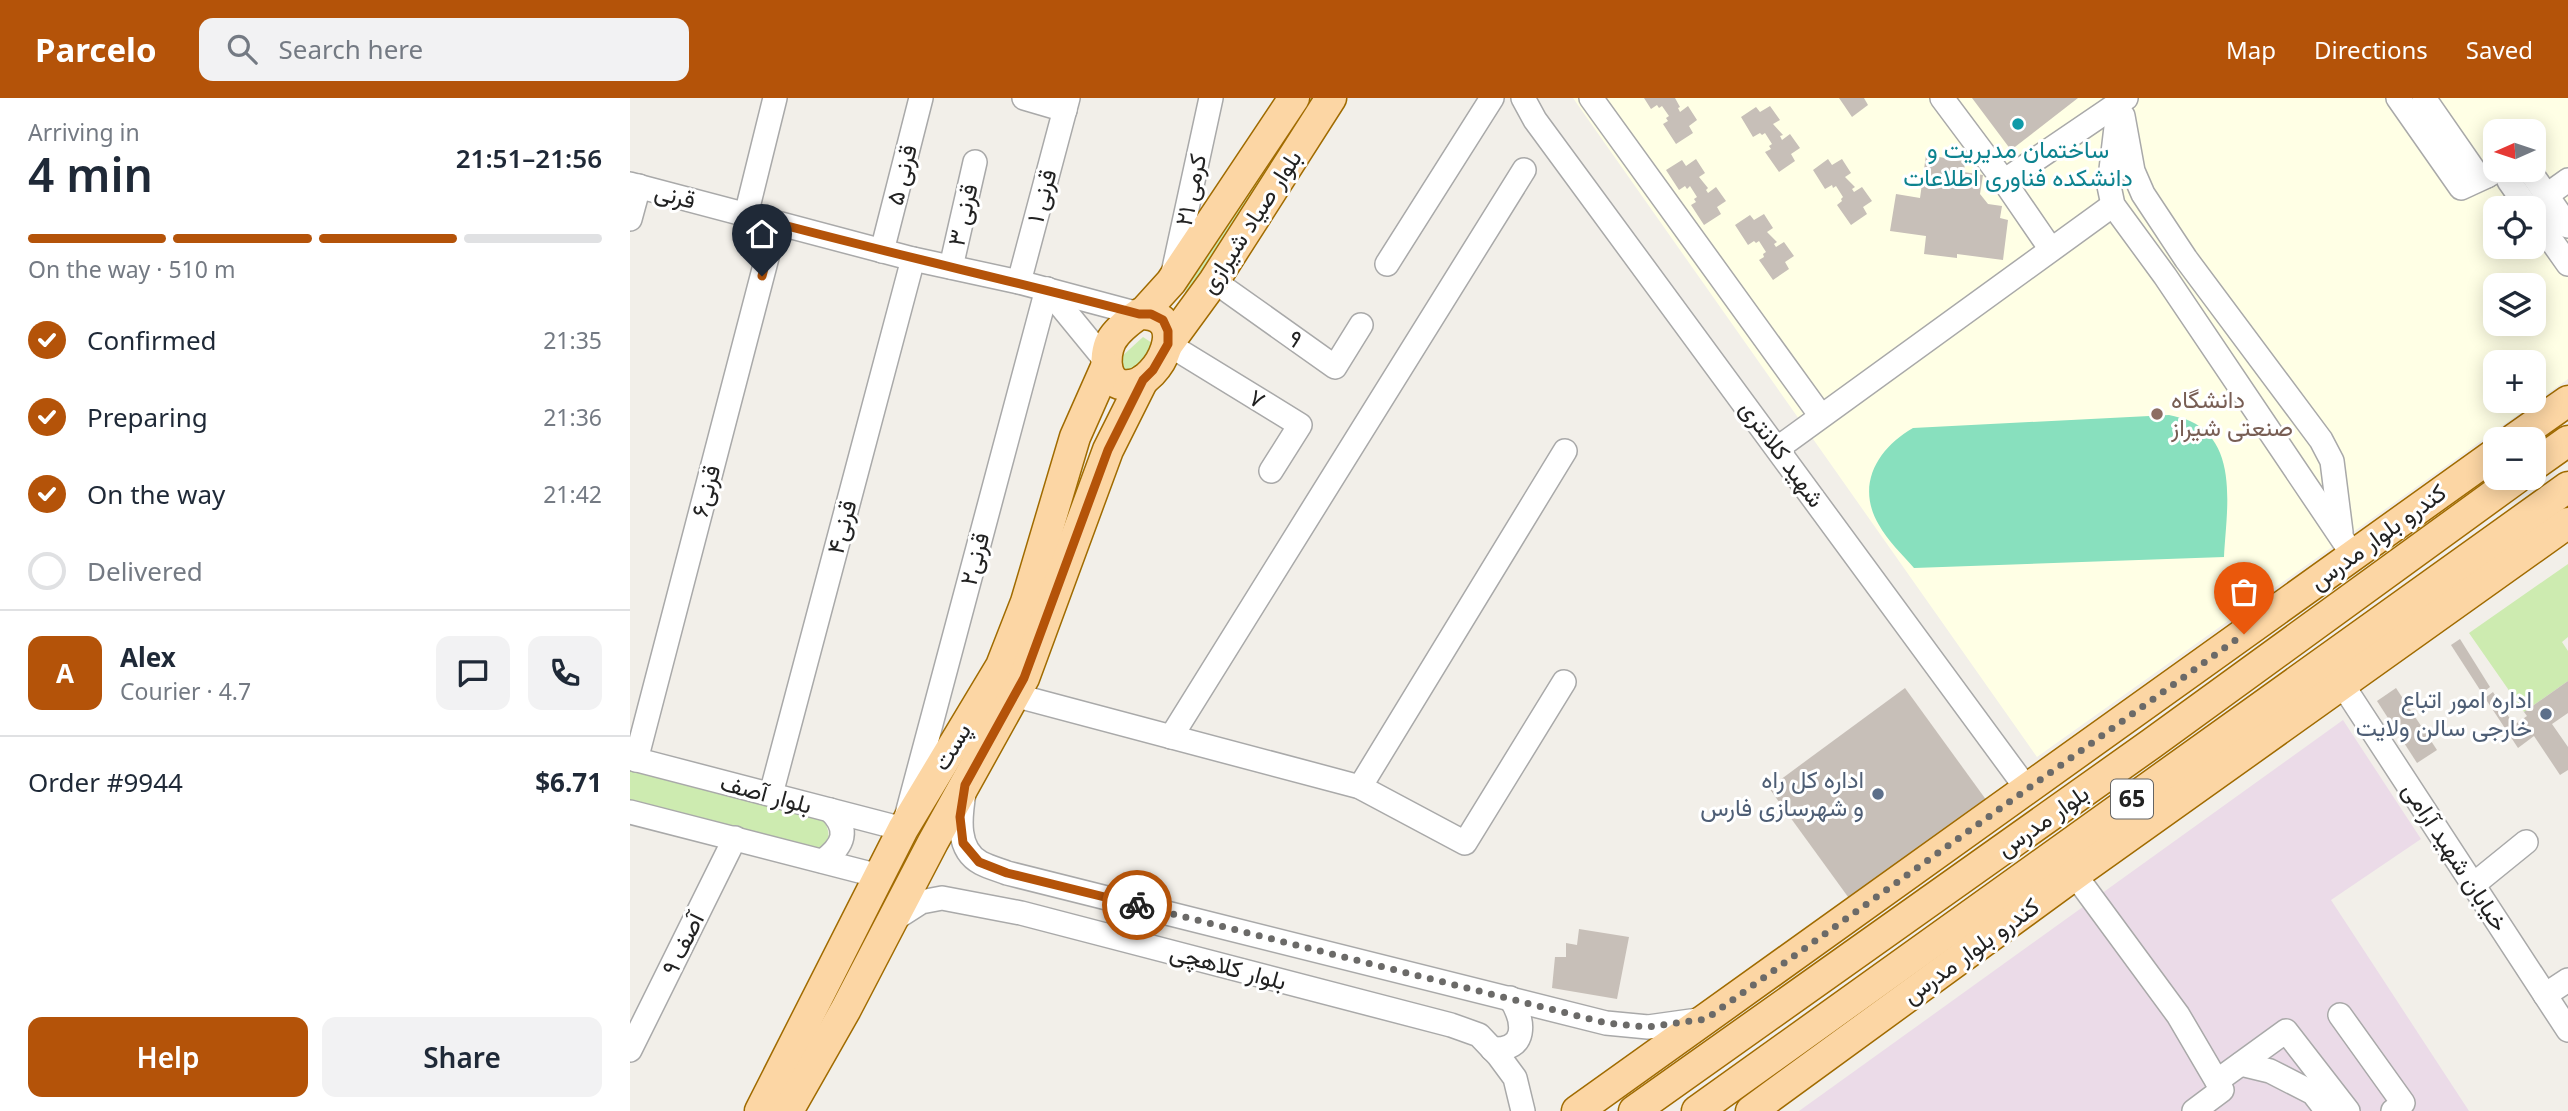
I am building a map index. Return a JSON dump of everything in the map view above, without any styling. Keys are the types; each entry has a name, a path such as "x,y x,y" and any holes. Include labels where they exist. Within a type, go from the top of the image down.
{"main road":[{"name":"بلوار صیاد شیرازی","path":"1140,314 1171,282 1294,98"},
{"name":"بلوار صیاد شیرازی","path":"1168,344 1207,292 1331,98"},
{"path":"1171,282 1174,293 1181,301 1190,305 1207,292"},
{"path":"1140,314 1151,314 1163,320 1168,331 1168,344 1153,370 1143,380 1130,386 1117,383 1108,375 1106,364 1111,342 1119,331 1140,314"},
{"name":"پست","path":"760,1111 903,829 1001,666 1026,602 1075,437 1106,364"},
{"name":"پست","path":"788,1111 846,1009 1014,695 1051,610 1108,450 1143,380"},
{"path":"2531,427 2568,401"},
{"path":"1075,437 1094,425 1105,426 1110,435 1108,450"},
{"path":"2546,457 2568,441"},
{"name":"کندرو بلوار مدرس","path":"1577,1111 2178,681 2347,547 2483,461"},
{"name":"بلوار مدرس","path":"1710,1109 1763,1063 2568,487"},
{"name":"بلوار مدرس","path":"1634,1111 2151,744 2500,490"},
{"name":"کندرو بلوار مدرس","path":"1755,1109 2067,881 2568,523"},
{"path":"2178,681 2291,640"},
{"path":"2067,881 2073,841 2120,843"},
{"path":"1680,1037 1734,1040 1741,993"},
{"path":"819,994 846,1009"},
{"path":"1755,1109 1763,1063"}],"street":[{"path":"746,215 775,98"},
{"name":"قرنی ۵","path":"882,251 921,98"},
{"path":"1024,98 1066,104"},
{"name":"کرمی ۲۱","path":"1171,282 1211,98"},
{"path":"1387,264 1492,98"},
{"path":"1513,98 1535,120"},
{"path":"1523,98 1535,120"},
{"path":"1591,98 1821,416"},
{"path":"1942,98 2050,248"},
{"path":"2398,98 2461,188 2483,178"},
{"path":"2424,98 2476,173 2483,173"},
{"path":"2004,181 2121,99"},
{"path":"2121,99 2109,186 2113,205 2165,276 2347,547"},
{"path":"2121,99 2133,171 2143,194 2186,260 2321,440 2332,461 2347,547"},
{"name":"قرنی ۱","path":"1019,282 1066,104"},
{"name":"شهید کلانتری","path":"1535,120 2027,789"},
{"name":"قرنی ۳","path":"951,267 975,162"},
{"path":"1171,737 1524,170"},
{"path":"2546,196 2568,180"},
{"path":"2510,182 2530,196"},
{"path":"630,219 634,185"},
{"name":"قرنی","path":"634,185 913,259 1019,282 1140,314"},
{"path":"1778,448 2050,248 2113,205"},
{"path":"2546,208 2568,226"},
{"name":"قرنی۶","path":"633,759 776,223"},
{"path":"2546,233 2568,264"},
{"name":"قرنی۴","path":"771,794 913,259"},
{"path":"2165,276 2186,260"},
{"path":"1047,289 1106,364"},
{"name":"قرنی۲","path":"903,829 1047,289"},
{"name":"۹","path":"1207,292 1335,367 1361,325"},
{"name":"۷","path":"1168,344 1300,425 1271,471"},
{"path":"2274,439 2305,418"},
{"path":"1360,787 1565,451"},
{"path":"1014,695 1360,787 1465,843 1564,682"},
{"name":"خیابان شهید آرامی","path":"2342,684 2568,1030"},
{"name":"بلوار آصف","path":"633,759 903,829"},
{"name":"بلوار کلاهچی","path":"965,785 960,817 963,843 979,862 1017,875 1606,1023 1648,1027 1706,1019"},
{"path":"823,861 835,852 843,836 841,821 830,810"},
{"name":"بلوار آصف","path":"630,812 879,876"},
{"name":"۹ آصف","path":"630,1050 735,838"},
{"path":"2473,885 2526,842"},
{"path":"1007,911 999,896 999,887 1005,880 1017,875"},
{"path":"2067,881 2178,1015 2222,1090 2194,1111"},
{"name":"بلوار کلاهچی","path":"893,920 921,902 942,898 1007,911 1451,1025 1479,1035 1492,1049 1515,1078 1523,1111"},
{"path":"2545,995 2568,980"},
{"path":"1492,1049 1504,1050 1514,1045 1521,1035 1518,1009 1510,998"},
{"path":"2340,1015 2403,1103 2393,1111"},
{"path":"2217,1081 2286,1031 2348,1111"},
{"path":"2241,1064 2270,1071 2313,1093 2327,1111"}],"shaded area":[{"name":"دانشگاه صنعتی شیراز","path":"1573,98 2568,98 2568,379 2546,395 2546,350 2483,350 2483,413 2520,413 2501,427 2483,427 2483,440 2037,757"},
{"path":"2343,720 2421,839 2331,900 2469,1111 1799,1111"}],"green space":[{"path":"1303,98 1316,98 1256,202 1184,297 1188,282"},
{"path":"1143,337 1152,343 1154,349 1127,381 1119,359"},
{"path":"2169,415 2190,421 2206,432 2217,446 2226,481 2224,557 1914,568 1886,536 1872,510 1869,496 1874,469 1890,446 1913,428"},
{"path":"2568,564 2568,637 2562,642 2568,651 2568,681 2524,712 2469,633"},
{"path":"630,767 822,817 828,830 828,842 823,850 630,806"}],"building":[{"path":"1644,98 1675,98 1680,112 1688,106 1697,120 1689,126 1693,133 1676,144 1663,124 1668,121 1666,118 1669,116 1662,106 1659,108 1657,105 1651,109"},
{"path":"1839,98 1864,98 1868,105 1852,117"},
{"name":"ساختمان مدیریت و دانشکده فناوری اطلاعات","path":"1972,98 2078,98 2011,150"},
{"path":"1770,106 1780,120 1773,124 1783,135 1780,136 1782,140 1790,134 1800,148 1791,154 1795,161 1779,172 1765,152 1771,149 1769,146 1772,144 1765,133 1753,137 1741,117 1756,107 1760,112"},
{"path":"1926,155 1965,161 1964,172 1983,175 1980,194 1988,204 2002,206 2000,218 2008,220 2003,260 1957,254 1957,258 1924,254 1926,236 1890,231 1896,194 1920,198"},
{"path":"1696,159 1705,173 1699,177 1708,188 1708,193 1716,187 1726,201 1717,207 1721,214 1704,225 1691,205 1696,202 1694,199 1697,197 1690,186 1679,190 1666,170 1682,160 1686,166"},
{"path":"1828,159 1832,165 1842,159 1851,173 1845,177 1855,187 1852,189 1854,192 1862,187 1872,201 1863,207 1867,214 1851,225 1837,205 1843,197 1836,186 1825,189 1813,170"},
{"path":"1764,214 1773,228 1767,232 1777,242 1774,244 1776,247 1784,242 1794,256 1785,262 1789,269 1773,280 1759,260 1766,252 1759,241 1748,245 1735,225 1750,215 1754,220"},
{"path":"2460,639 2490,687 2482,693 2451,645"},
{"path":"2568,681 2568,713 2552,724 2568,747 2568,770 2560,775 2534,736 2518,748 2485,698 2493,692 2514,725 2527,716 2524,712"},
{"name":"اداره کل راه و شهرسازی فارس","path":"1905,688 1987,801 1851,901 1769,788"},
{"path":"2396,688 2437,750 2417,763 2377,701"},
{"path":"1579,929 1629,937 1617,999 1552,988 1555,957 1566,957 1566,943 1577,945"}],"way so far":[{"path":"1137,905 1606,1023 1648,1027 1706,1019 2244,634"}],"place":[{"name":"ساختمان مدیریت و دانشکده فناوری اطلاعات","path":"2018,124"},
{"name":"دانشگاه صنعتی شیراز","path":"2157,414"},
{"name":"اداره امور اتباع خارجی سالن ولایت","path":"2546,714"},
{"name":"اداره کل راه و شهرسازی فارس","path":"1878,794"}],"route":[{"path":"762,276 776,223 1139,314 1151,314 1163,320 1168,331 1168,344 1153,370 1143,380 1108,450 1024,678 965,785 960,817 963,843 979,862 1007,873 1137,905"}]}
